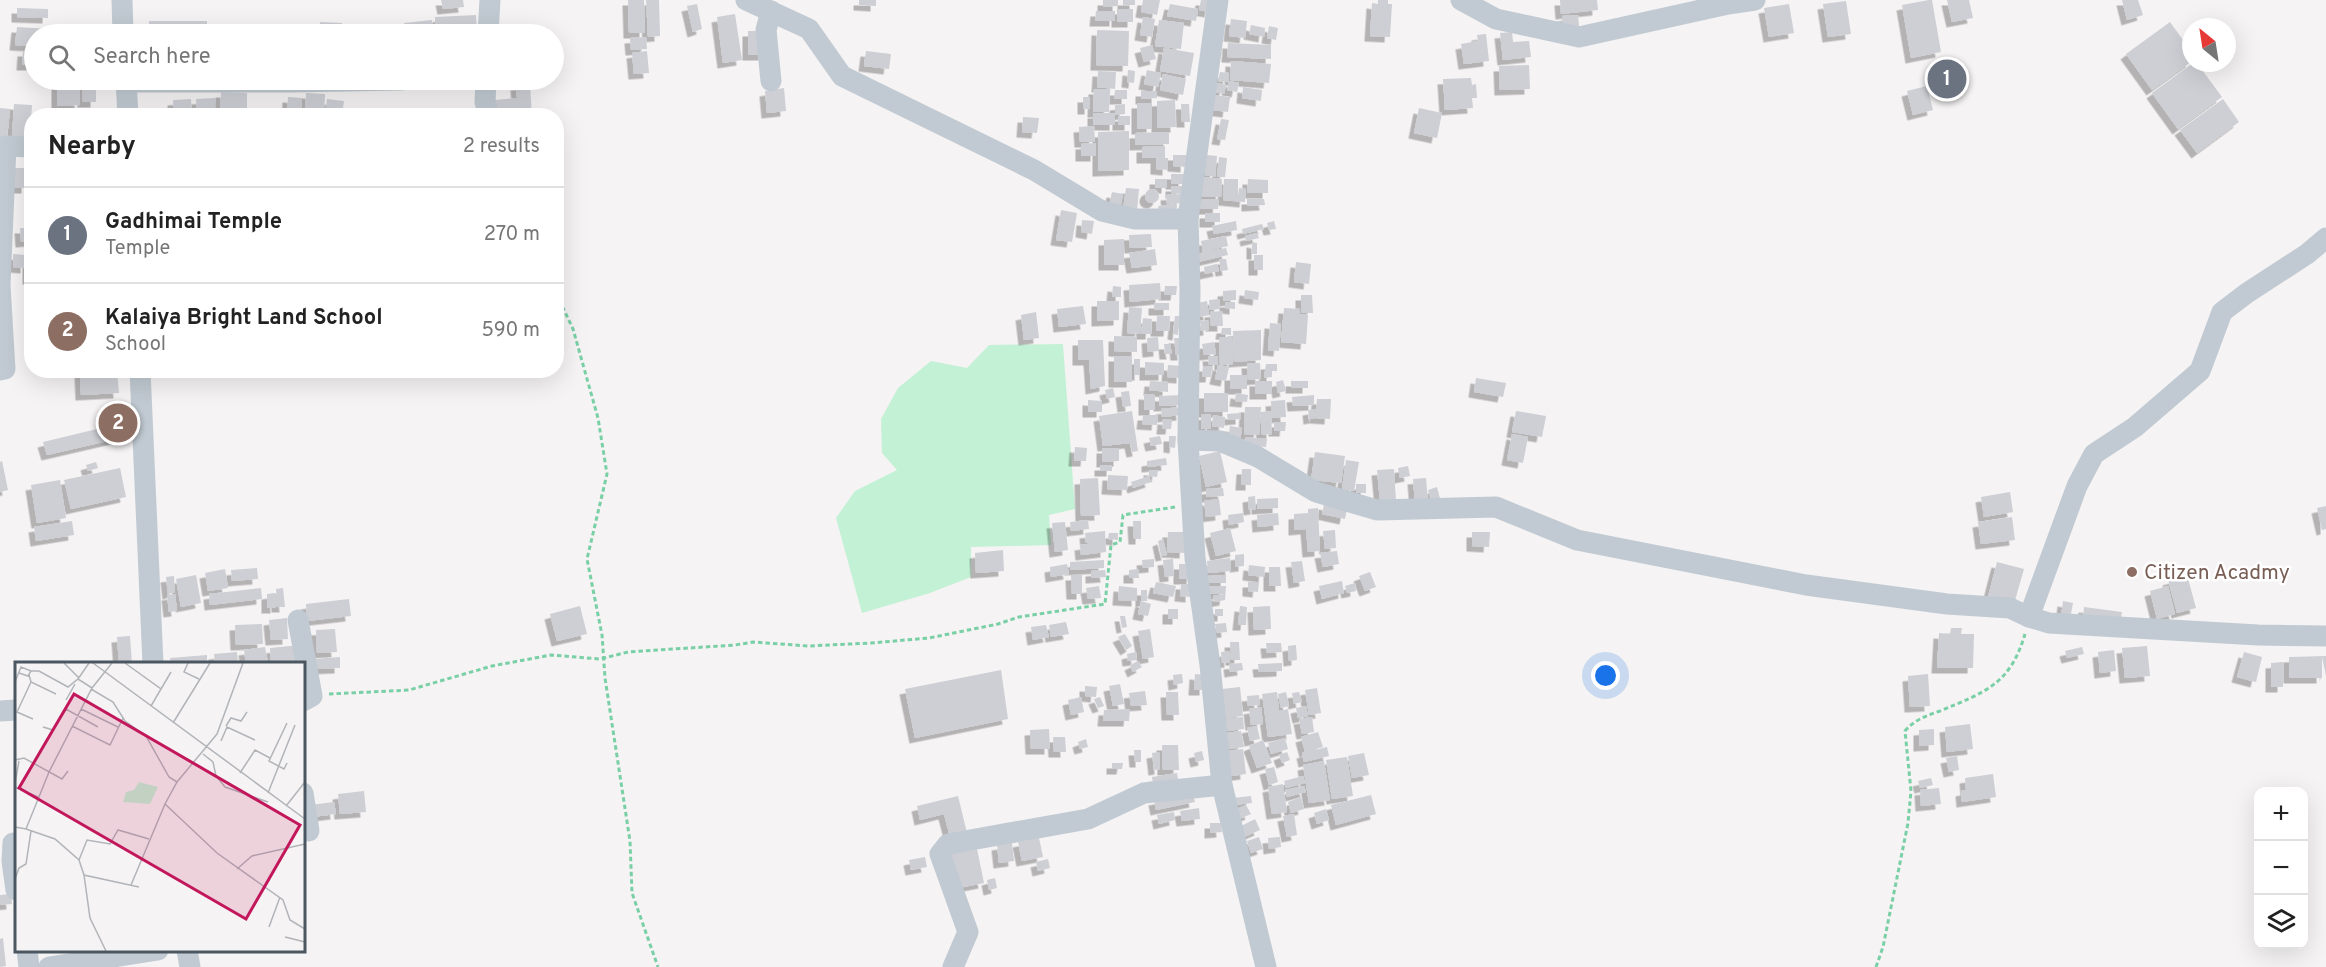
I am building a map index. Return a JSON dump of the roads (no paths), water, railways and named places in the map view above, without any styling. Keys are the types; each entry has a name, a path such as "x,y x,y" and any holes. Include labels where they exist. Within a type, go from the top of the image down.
{"street":[{"path":"122,0 123,24"},
{"path":"489,24 490,0"},
{"path":"746,0 809,29 842,76 1034,170 1102,212 1135,219 1188,219"},
{"path":"1218,0 1188,219 1191,289 1188,441 1195,558 1210,665 1222,785 1266,967"},
{"path":"1461,0 1496,19 1579,37 1755,0"},
{"path":"771,11 766,30 771,81"},
{"path":"127,90 128,108"},
{"path":"486,90 487,108"},
{"path":"0,370 4,369 0,285 6,146 24,147"},
{"path":"2029,617 2077,486 2094,454 2135,428 2200,371 2222,312 2307,254 2326,238"},
{"path":"140,378 153,662"},
{"path":"1188,441 1220,441 1258,456 1316,492 1377,510 1496,507 1577,540 1806,585 1947,604 2010,608 2049,623 2258,635 2326,636"},
{"path":"298,620 303,662"},
{"path":"304,667 308,698"},
{"path":"0,711 15,710"},
{"path":"953,967 968,933 940,854 948,844 1088,819 1144,793 1222,785"},
{"path":"304,799 309,831"},
{"path":"14,843 12,861 15,883"},
{"path":"27,952 29,967"},
{"path":"49,967 151,952"},
{"path":"187,952 190,967"}],"place":[{"name":"Gadhimai Temple","path":"1947,79"},
{"name":"Kalaiya Bright Land School","path":"118,423"},
{"name":"Citizen Acadmy","path":"2132,572"}]}
